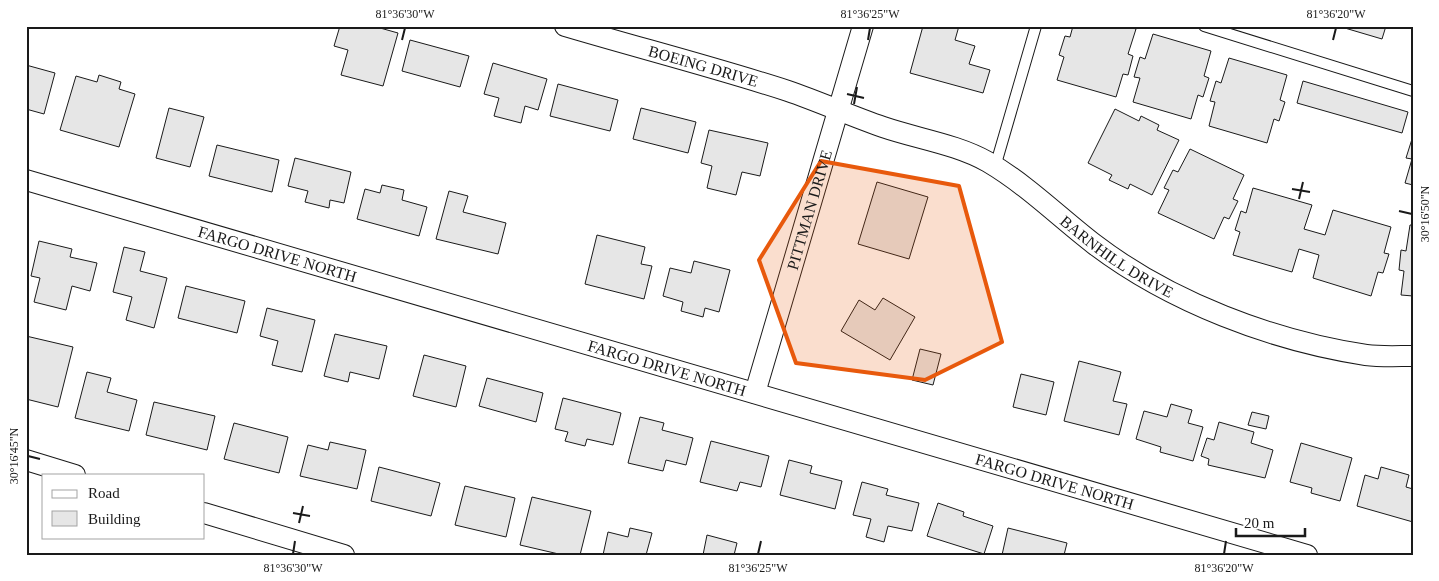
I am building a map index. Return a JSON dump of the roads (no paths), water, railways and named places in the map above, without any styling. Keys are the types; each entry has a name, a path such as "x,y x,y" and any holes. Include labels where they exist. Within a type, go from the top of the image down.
{"street":[{"name":"BOEING DRIVE","path":"566,26 786,91 839,110"},
{"name":"PITTMAN DRIVE","path":"756,393 863,26"},
{"name":"BARNHILL DRIVE","path":"839,110 883,127 951,146 988,162 1036,194 1094,244 1127,267 1171,292 1216,313 1290,338 1368,355 1413,356"},
{"name":"FARGO DRIVE NORTH","path":"26,180 1307,555"},
{"path":"26,460 72,474"},
{"path":"205,513 344,555"}],"lane":[{"path":"996,167 1036,26"},
{"path":"1204,26 1413,91"}]}
